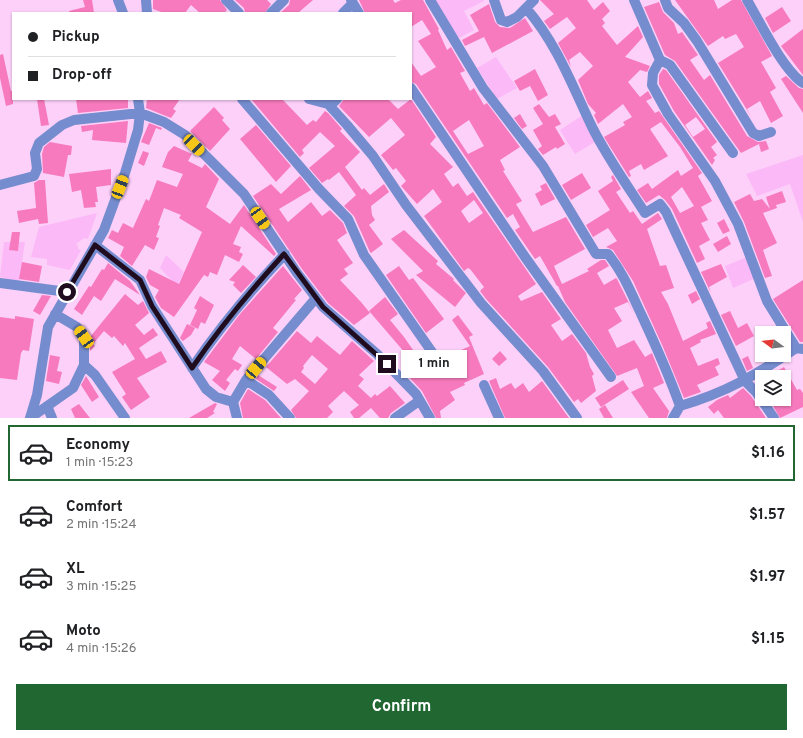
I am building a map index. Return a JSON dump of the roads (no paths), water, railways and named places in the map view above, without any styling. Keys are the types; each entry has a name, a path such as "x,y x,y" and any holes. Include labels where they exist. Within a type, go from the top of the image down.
{"street":[{"path":"118,0 123,12"},
{"path":"146,0 148,12"},
{"path":"226,0 238,12"},
{"path":"272,12 284,0"},
{"path":"430,0 483,88 543,166 596,254 608,254 628,285 669,374 680,406"},
{"path":"494,0 501,20 507,22 517,17 534,0"},
{"path":"634,0 660,60 670,65 734,154"},
{"path":"665,0 668,8 684,23 697,41 753,134 759,136 771,132"},
{"path":"747,0 795,78 803,83"},
{"path":"344,12 352,2 358,12"},
{"path":"526,8 543,28 577,92 593,128 645,213 660,204 666,212 745,381 756,392 774,418"},
{"path":"660,60 653,73 652,85 668,114 715,181 738,224 767,301 800,349 745,381 709,398 680,406 673,418"},
{"path":"412,89 525,257 611,377"},
{"path":"30,418 37,396 48,327 104,230 125,173 138,130 140,113 138,100"},
{"path":"243,100 319,189 348,219 364,255 432,352"},
{"path":"312,100 330,106 373,156 406,205 482,303 543,371 577,418"},
{"path":"330,106 336,100"},
{"path":"0,185 34,176 37,169 35,153 39,143 62,125 74,120 140,113 164,122 184,135 244,194 284,254 323,307 377,354 416,394 430,418"},
{"path":"95,245 140,280 152,306 206,389 216,397 233,402"},
{"path":"192,368 212,339 246,296 284,254"},
{"path":"0,283 67,292"},
{"path":"237,418 233,402 246,380 316,298"},
{"path":"30,418 73,388 84,365 84,337 77,327 55,314"},
{"path":"84,365 95,375 125,418"},
{"path":"246,380 269,395 290,418"},
{"path":"484,385 499,418"},
{"path":"395,418 419,401"},
{"path":"47,406 52,418"}]}
